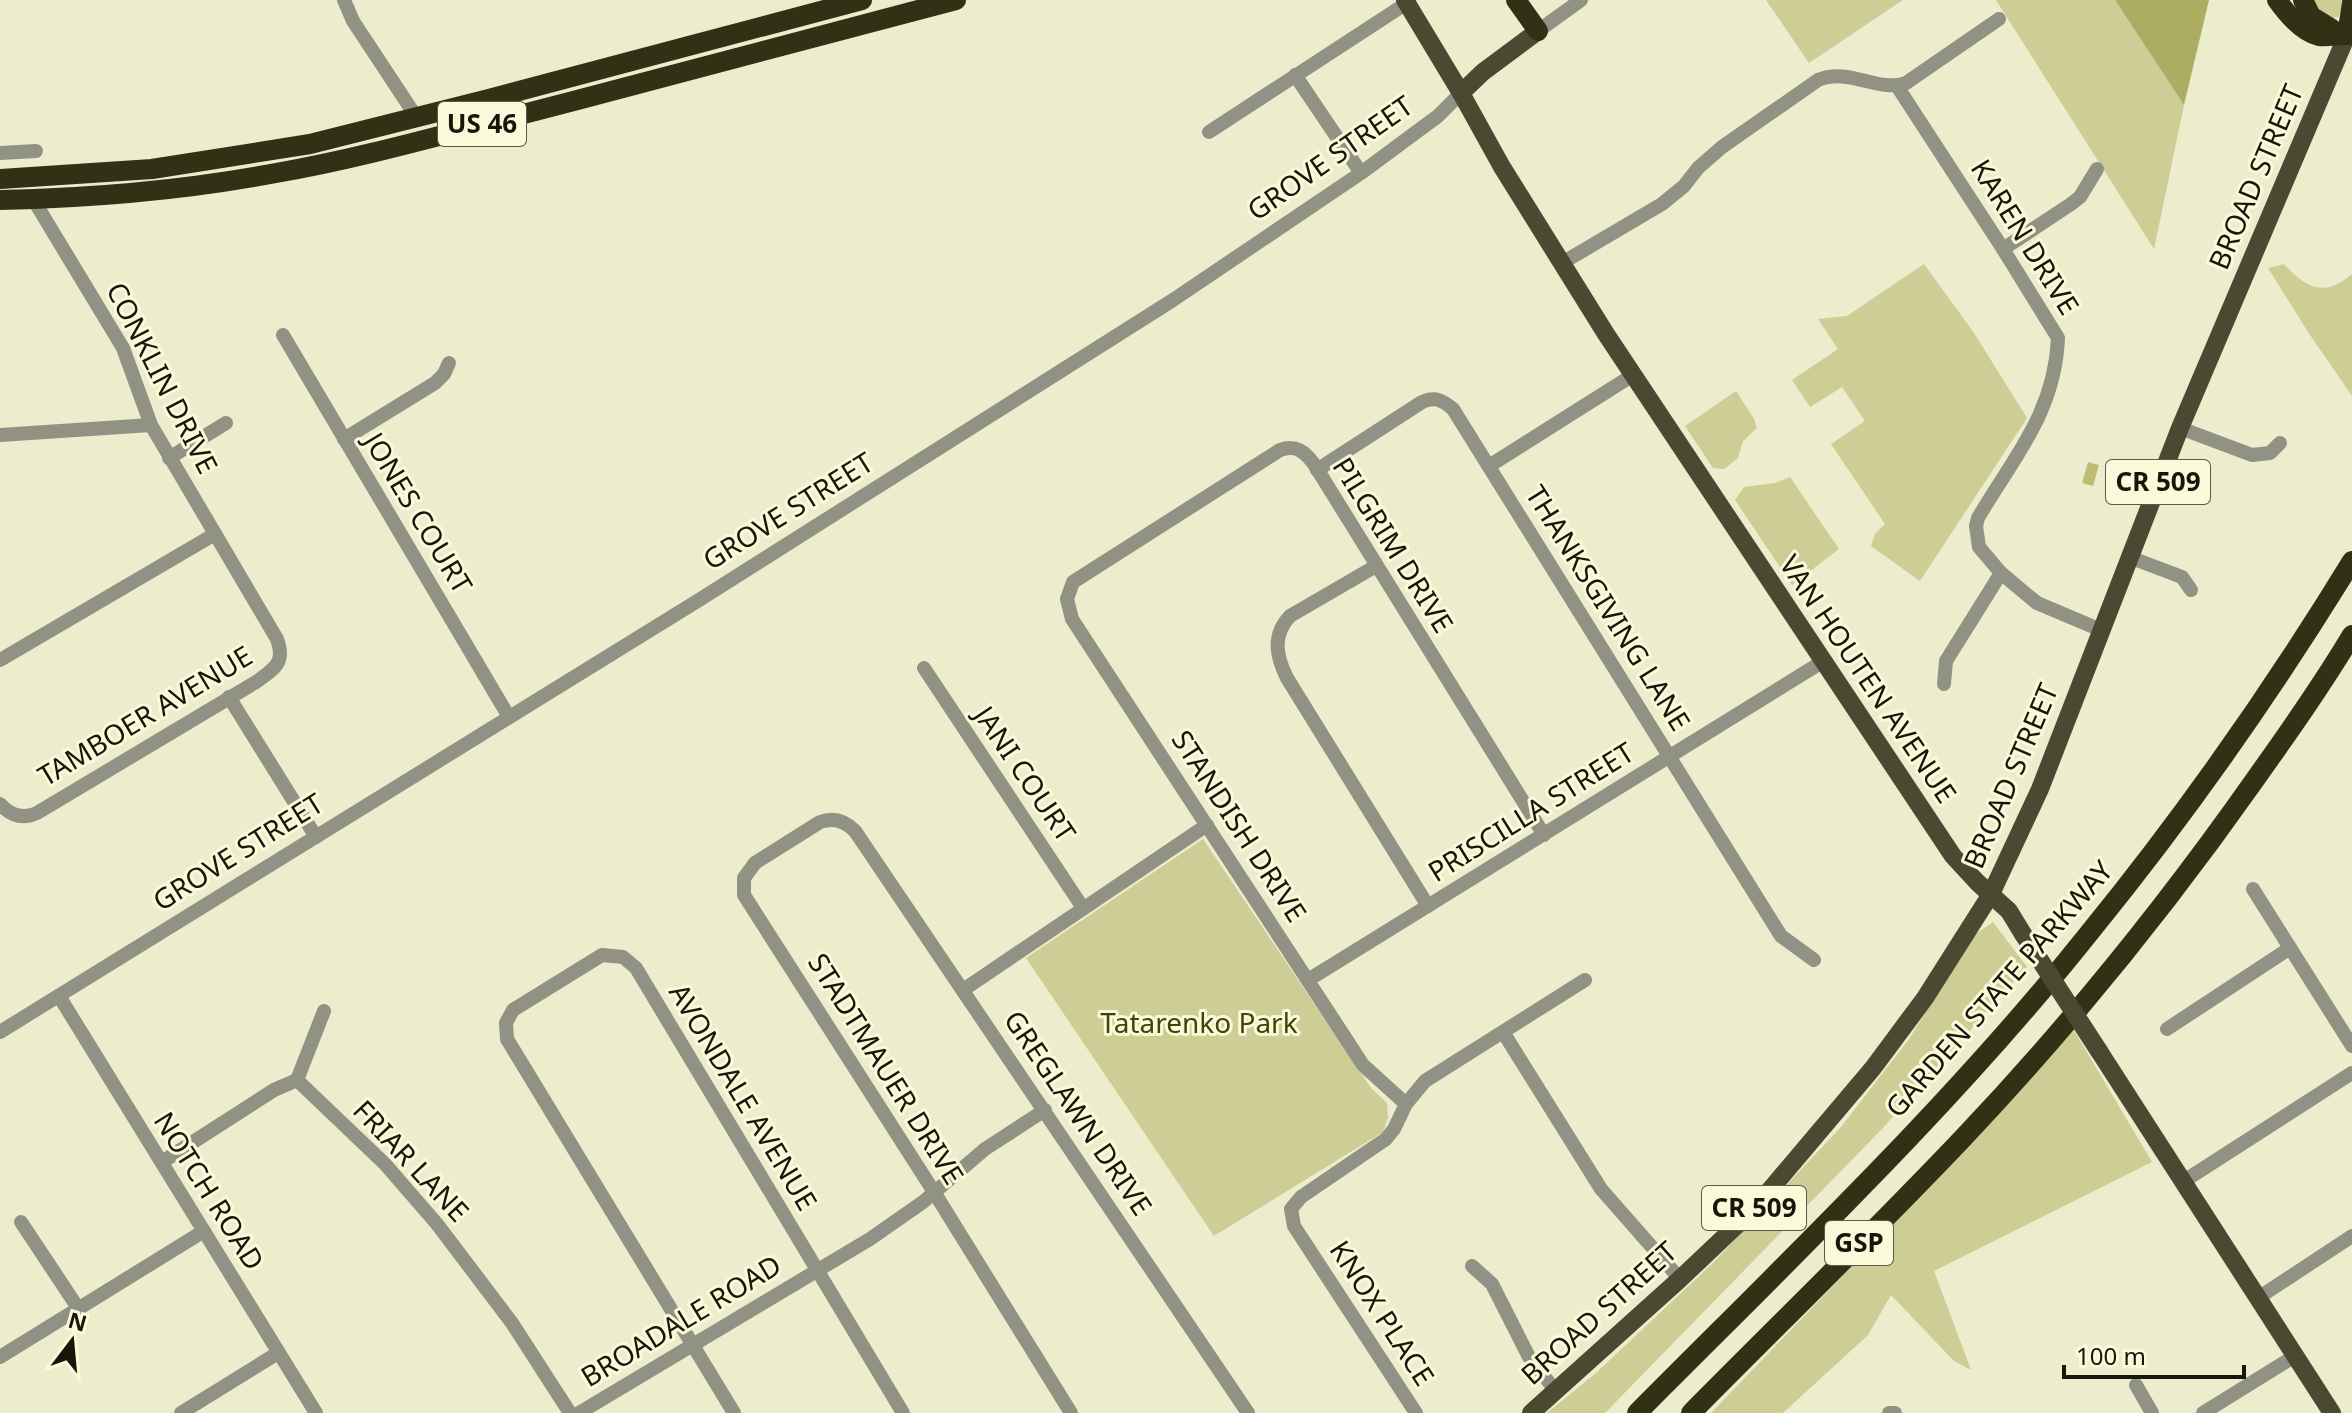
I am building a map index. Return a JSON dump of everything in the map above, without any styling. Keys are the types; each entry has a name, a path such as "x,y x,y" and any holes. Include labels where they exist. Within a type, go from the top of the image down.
{"highway":[{"name":"US 46","path":"0,179 152,169 310,144 862,0"},
{"name":"US 46","path":"0,200 179,188 279,173 620,90 956,0"},
{"path":"1516,0 1538,31"},
{"path":"2277,0 2297,23 2318,36 2350,34"},
{"path":"2303,0 2317,22 2350,34"},
{"path":"2350,34 2352,3"},
{"name":"GARDEN STATE PARKWAY","path":"1637,1413 1933,1111 2089,934 2170,831 2254,713 2352,561"},
{"name":"GSP","path":"1691,1413 1962,1139 2064,1024 2210,844 2352,635"}],"main road":[{"name":"VAN HOUTEN AVENUE","path":"1406,2 1502,167 1633,375 1953,856 2009,911 2332,1413"},
{"name":"GROVE STREET","path":"1461,93 1483,72 1538,31"},
{"name":"BROAD STREET","path":"1531,1413 1750,1212 1873,1068 1925,998 1991,894 2040,789 2180,428 2350,34"}],"street":[{"path":"344,0 353,21 417,118"},
{"name":"GROVE STREET","path":"1538,31 1581,0"},
{"path":"1209,132 1406,2"},
{"path":"1562,263 1662,204 1722,147 1818,80 1837,75 1897,86 1906,83 1999,19"},
{"path":"1295,75 1361,173"},
{"name":"KAREN DRIVE","path":"1897,86 2058,338 2043,411 1976,526 1979,547 2001,573 2037,603 2101,630"},
{"name":"GROVE STREET","path":"0,1032 699,600 1173,300 1361,173 1438,116 1461,93"},
{"path":"0,153 36,151"},
{"path":"2003,249 2080,197 2097,169"},
{"name":"CONKLIN DRIVE","path":"33,199 123,348 151,425 267,622"},
{"name":"JONES COURT","path":"283,335 509,717"},
{"path":"344,439 435,383 449,363"},
{"path":"1489,466 1633,375"},
{"name":"THANKSGIVING LANE","path":"1317,470 1422,402 1434,399 1453,409 1781,936 1814,960"},
{"path":"169,458 226,423"},
{"path":"0,435 151,425"},
{"path":"2180,428 2252,455 2270,453 2280,443"},
{"name":"PILGRIM DRIVE","path":"1092,569 1280,450 1286,447 1300,450 1317,470 1544,835"},
{"path":"0,660 215,534"},
{"path":"2129,557 2182,577 2191,590"},
{"path":"1376,566 1290,616 1281,626 1277,650 1287,678 1428,906"},
{"name":"STANDISH DRIVE","path":"1092,569 1073,582 1067,604 1072,619 1363,1065 1406,1104"},
{"path":"1944,684 1946,661 2001,573"},
{"name":"TAMBOER AVENUE","path":"0,804 13,814 30,816 256,682 277,665 280,646 267,622"},
{"name":"PRISCILLA STREET","path":"1308,980 1822,662"},
{"name":"JANI COURT","path":"924,668 1083,908"},
{"path":"229,697 316,837"},
{"name":"STADTMAUER DRIVE","path":"864,843 842,821 820,822 755,863 744,878 744,895 1071,1413"},
{"path":"963,990 1207,825"},
{"name":"GREGLAWN DRIVE","path":"864,843 1248,1413"},
{"path":"2253,889 2352,1046"},
{"path":"2167,1029 2290,948"},
{"name":"AVONDALE AVENUE","path":"692,1345 507,1039 505,1030 513,1010 602,955 615,955 636,968 903,1413"},
{"name":"KNOX PLACE","path":"1416,1413 1304,1242 1291,1218 1294,1203 1386,1139 1406,1104 1425,1081 1585,980"},
{"name":"NOTCH ROAD","path":"59,996 316,1413"},
{"path":"162,1162 274,1090 297,1080 324,1011"},
{"path":"1503,1032 1601,1189 1680,1279"},
{"path":"2184,1181 2352,1073"},
{"name":"FRIAR LANE","path":"297,1080 385,1164 437,1224 512,1323 570,1413"},
{"name":"BROADALE ROAD","path":"579,1413 870,1239 934,1192 985,1149 1045,1110"},
{"path":"21,1222 78,1308"},
{"path":"0,1357 204,1231"},
{"path":"2258,1298 2352,1236"},
{"path":"1472,1266 1492,1284 1529,1357 1555,1390"},
{"path":"692,1345 734,1413"},
{"path":"181,1413 278,1353"},
{"path":"2203,1413 2295,1356"},
{"path":"2136,1385 2152,1413"}],"green space":[{"path":"1766,0 1903,0 1809,63"},
{"path":"1996,0 2115,0 2184,105 2154,249"},
{"path":"2313,0 2345,0 2338,17 2332,18 2321,12"},
{"path":"1924,264 1974,333 2027,418 1920,581 1871,546 1875,534 1885,524 1831,444 1865,421 1842,387 1810,407 1792,380 1838,349 1818,319 1847,316"},
{"path":"2284,264 2300,279 2316,287 2333,286 2352,274 2352,396 2268,268"},
{"path":"1736,391 1757,428 1743,441 1738,458 1724,469 1713,468 1685,426"},
{"path":"1790,477 1839,549 1792,585 1735,500 1744,487 1775,483"},
{"name":"Tatarenko Park","path":"1203,839 1371,1088 1387,1103 1388,1118 1383,1132 1214,1236 1026,958"},
{"path":"1993,922 2027,967 1881,1130 1605,1413 1547,1413 1596,1373 1713,1263 1841,1127 1909,1039 1974,935"},
{"path":"2072,1027 2152,1162 1934,1271 1971,1370 1954,1361 1891,1295 1868,1335 1783,1413 1711,1413 1957,1157"}],"shaded area":[{"path":"2115,0 2209,0 2184,105"},
{"path":"2088,462 2099,465 2093,486 2082,483"}]}
